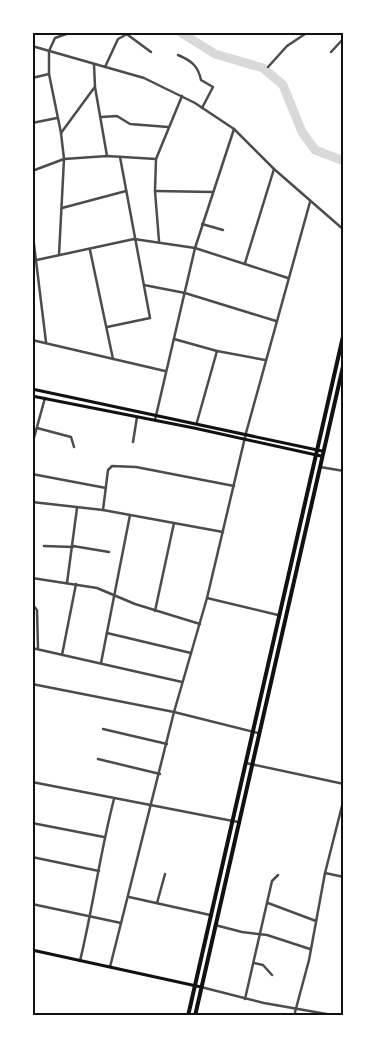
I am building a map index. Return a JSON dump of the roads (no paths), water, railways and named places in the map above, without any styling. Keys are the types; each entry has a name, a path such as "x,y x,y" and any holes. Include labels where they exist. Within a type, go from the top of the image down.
{"main road":[{"path":"188,1016 291,554 344,332"},
{"path":"195,1016 282,625 343,365"},
{"path":"32,388 322,450"},
{"path":"32,396 155,420 321,456"},
{"path":"308,486 314,487"},
{"path":"291,554 298,556"},
{"path":"283,592 290,593"},
{"path":"276,624 282,625"},
{"path":"213,902 219,903"},
{"path":"32,950 201,987"}],"street":[{"path":"59,255 64,159 61,133 49,74 50,51 55,38 72,32"},
{"path":"268,67 287,46 308,32"},
{"path":"105,67 118,39 129,34 151,52"},
{"path":"331,52 344,38"},
{"path":"32,46 144,78 182,96 234,129 274,169 344,230"},
{"path":"178,55 194,64 199,70 201,80 213,87 202,108"},
{"path":"94,64 95,87 107,156"},
{"path":"32,78 49,74"},
{"path":"61,133 80,110 95,87"},
{"path":"159,241 155,191 156,159 182,96"},
{"path":"101,117 117,116 130,124 168,127"},
{"path":"32,123 57,118"},
{"path":"155,420 195,248 234,129"},
{"path":"32,171 64,159 107,156 156,159"},
{"path":"107,326 149,319 120,157"},
{"path":"246,263 274,169"},
{"path":"61,209 126,191"},
{"path":"155,191 213,192"},
{"path":"110,967 160,774 174,712 208,598 246,433 310,202"},
{"path":"202,224 223,230"},
{"path":"32,228 38,260 46,342"},
{"path":"32,261 134,239 159,241 195,248 288,278"},
{"path":"90,249 113,358"},
{"path":"144,285 184,293 276,321"},
{"path":"174,339 217,351 266,360"},
{"path":"32,340 165,371"},
{"path":"196,422 217,351"},
{"path":"335,364 343,365"},
{"path":"32,445 45,398"},
{"path":"133,442 138,417"},
{"path":"37,428 70,437 74,447"},
{"path":"103,510 109,468 116,466 136,467 234,486"},
{"path":"319,466 344,471"},
{"path":"32,474 106,488"},
{"path":"32,502 103,510 223,532"},
{"path":"67,583 77,508"},
{"path":"101,664 116,595 130,515"},
{"path":"155,611 174,523"},
{"path":"44,546 73,546 109,552"},
{"path":"32,578 76,584 116,595 155,611 200,624"},
{"path":"62,655 76,584"},
{"path":"208,598 278,615"},
{"path":"32,604 37,614 38,649"},
{"path":"107,633 191,653"},
{"path":"32,648 182,682"},
{"path":"32,684 174,712 258,733"},
{"path":"103,729 167,744"},
{"path":"98,760 160,774"},
{"path":"244,763 344,784"},
{"path":"32,782 238,822"},
{"path":"294,1016 325,873 344,798"},
{"path":"80,961 91,915 104,837 114,799"},
{"path":"32,823 104,837"},
{"path":"32,857 98,871"},
{"path":"325,873 344,877"},
{"path":"157,903 164,874"},
{"path":"245,999 262,934 272,881 278,875"},
{"path":"128,897 210,915"},
{"path":"268,903 316,921"},
{"path":"32,904 91,915 121,923"},
{"path":"214,925 242,932 262,934 310,948"},
{"path":"254,963 263,965 272,974"},
{"path":"201,987 245,999 338,1016"}],"waterway":[{"path":"180,32 215,54 263,68 283,85 302,132 315,150 344,161"}]}
